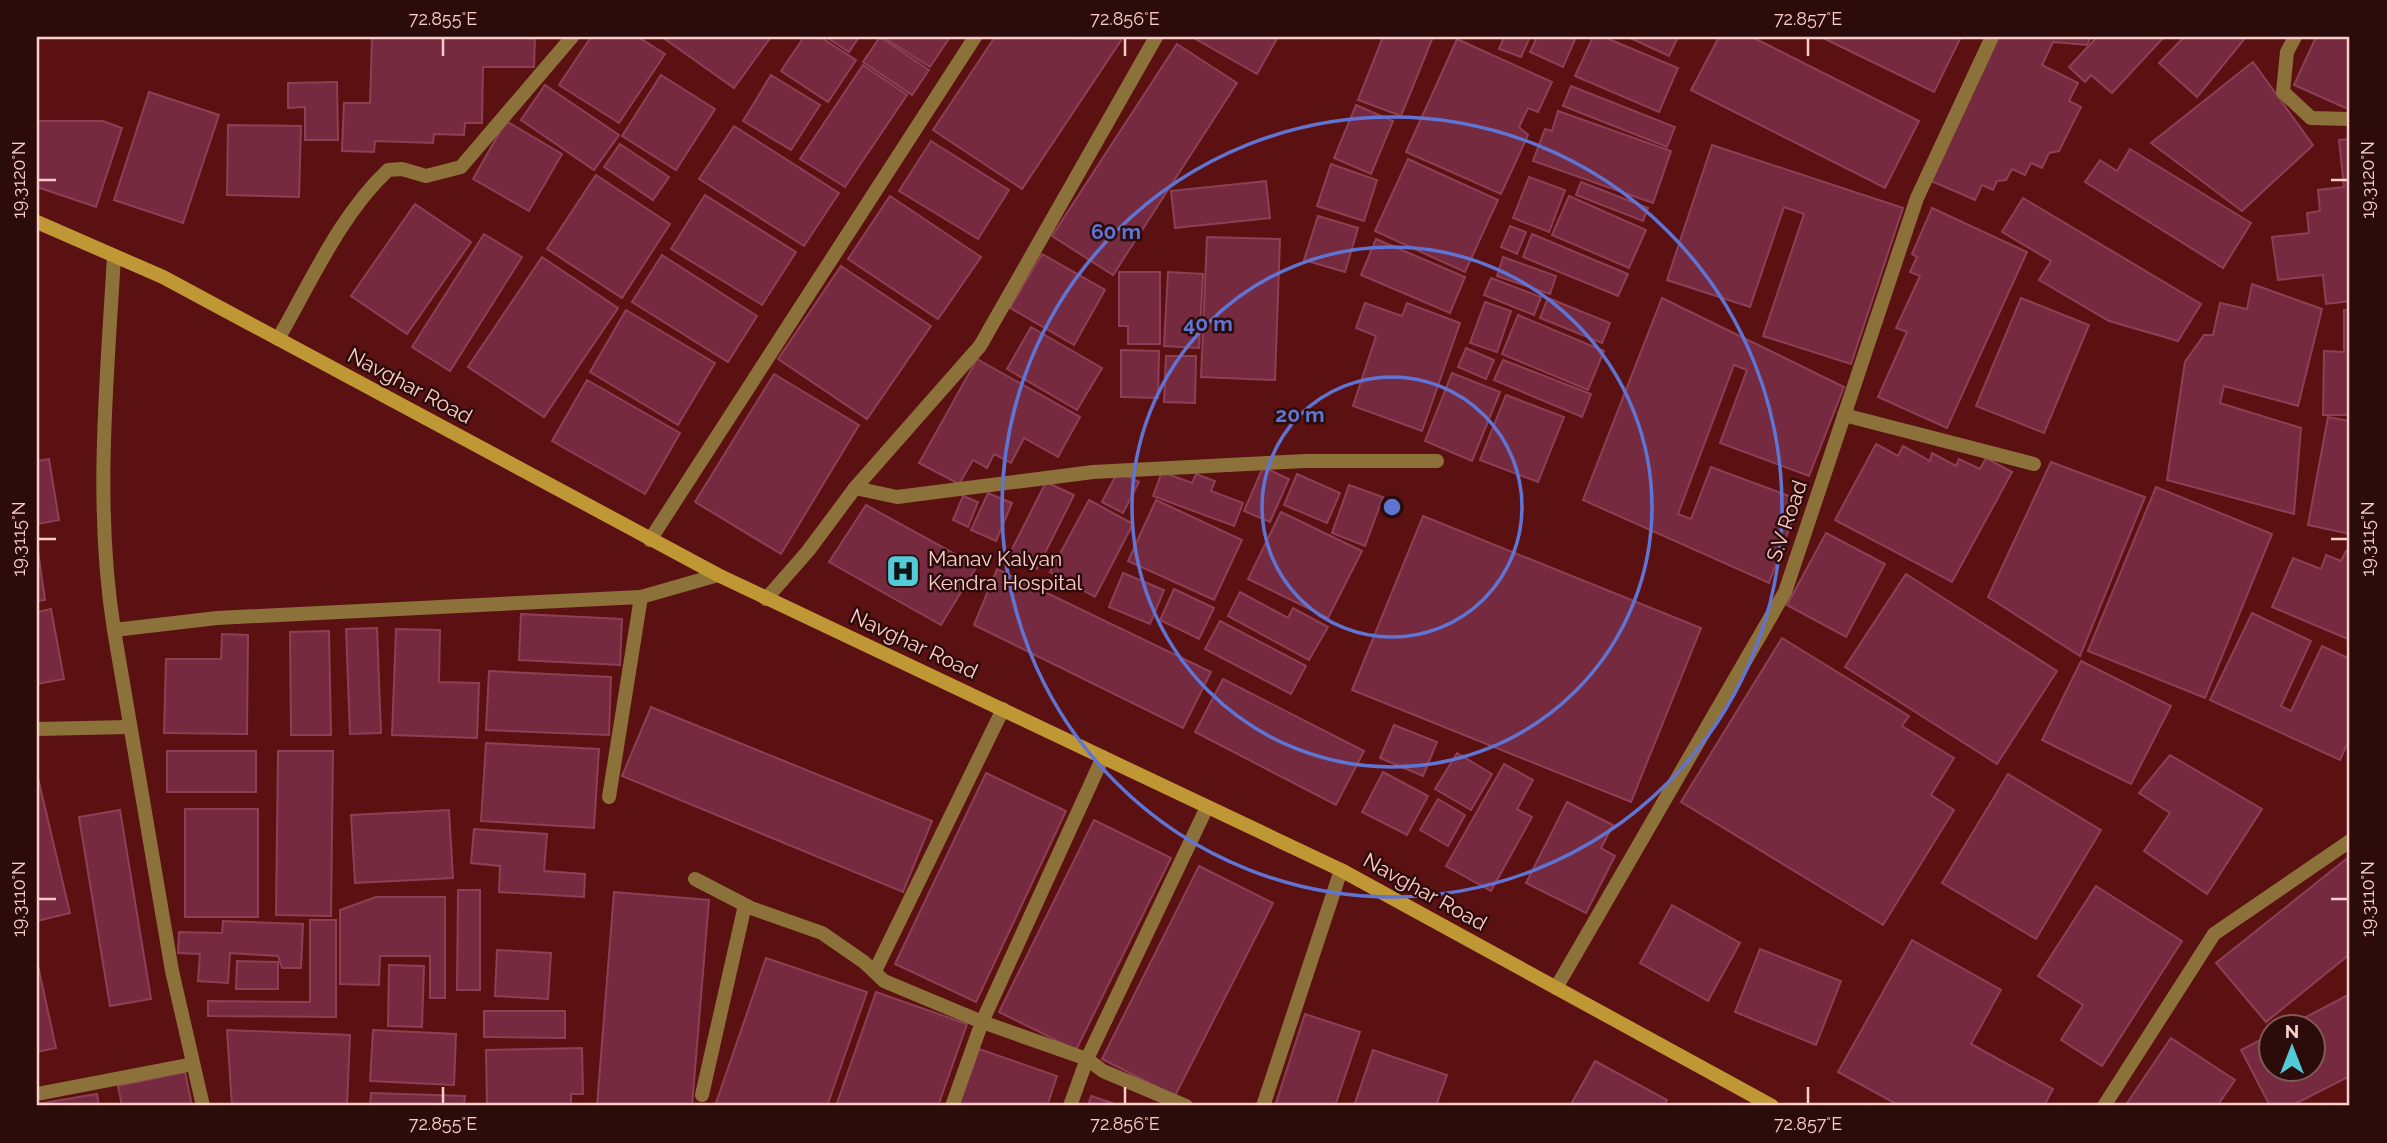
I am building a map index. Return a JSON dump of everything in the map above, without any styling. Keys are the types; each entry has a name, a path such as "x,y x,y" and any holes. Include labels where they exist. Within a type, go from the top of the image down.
{"main road":[{"name":"Navghar Road","path":"37,222 163,277 650,540 766,599 1341,870 1772,1106"}],"street":[{"path":"278,338 355,208 374,183 388,170 402,169 426,176 461,167 572,37"},
{"path":"650,540 975,37"},
{"path":"766,599 808,551 855,488 980,346 1156,37"},
{"name":"S.V Road","path":"1556,988 1785,592 1917,198 1992,37"},
{"path":"2295,37 2287,52 2283,92 2311,118 2350,119"},
{"path":"114,256 103,455 109,596 172,971 203,1106"},
{"path":"1844,415 2034,464"},
{"path":"855,488 897,498 1093,472 1306,461 1437,461"},
{"path":"114,630 217,618 641,597 718,575"},
{"path":"609,797 641,597"},
{"path":"875,971 1003,709"},
{"path":"37,729 129,727"},
{"path":"952,1106 982,1022 1103,757"},
{"path":"1070,1106 1087,1059 1207,807"},
{"path":"2104,1106 2214,934 2350,841"},
{"path":"1263,1106 1341,870"},
{"path":"695,878 745,905 822,933 875,971 884,981 982,1022 1087,1059 1103,1071 1186,1106"},
{"path":"702,1095 745,905"},
{"path":"37,1094 193,1064"}],"building":[{"path":"372,37 535,37 534,67 483,67 482,123 465,123 464,135 434,134 433,143 375,141 374,152 342,151 344,103 370,103"},
{"path":"591,37 638,37 665,54 619,123 559,85"},
{"path":"662,37 771,37 734,88"},
{"path":"804,37 820,37 856,60 828,102 781,71"},
{"path":"826,37 859,37 849,52"},
{"path":"880,37 929,70 912,95 863,62"},
{"path":"883,37 950,37 930,67"},
{"path":"995,37 1122,39 1022,189 933,130"},
{"path":"1192,37 1278,37 1257,74"},
{"path":"1383,37 1433,37 1401,116 1358,100"},
{"path":"1504,37 1530,37 1521,57 1499,49"},
{"path":"1537,37 1576,37 1563,67 1530,52"},
{"path":"1593,37 1604,37 1678,68 1659,112 1575,76"},
{"path":"1628,37 1678,37 1669,56"},
{"path":"1719,37 1752,37 1919,121 1885,188 1691,90"},
{"path":"1821,37 1961,37 1934,92"},
{"path":"1996,37 2091,37 2087,45 2053,42 2042,65 2078,83 2069,101 2081,107 2059,151 2049,153 2042,168 2031,163 2025,175 2012,169 2006,180 1997,181 1993,190 1982,185 1975,200 1931,181"},
{"path":"2097,37 2164,37 2112,93 2091,75 2085,82 2069,67"},
{"path":"2184,37 2246,37 2197,97 2159,63"},
{"path":"2316,37 2350,37 2350,110 2294,85"},
{"path":"1457,39 1552,82 1538,112 1528,108 1519,127 1528,135 1501,194 1406,152"},
{"path":"1177,44 1237,83 1113,275 1052,236"},
{"path":"2253,62 2313,145 2242,211 2151,143"},
{"path":"863,65 907,95 845,187 800,159"},
{"path":"661,75 715,109 676,170 622,136"},
{"path":"771,75 820,105 791,150 743,121"},
{"path":"337,82 338,140 305,140 305,107 288,108 288,83"},
{"path":"545,85 619,135 594,170 521,120"},
{"path":"1571,86 1675,127 1667,147 1563,106"},
{"path":"149,92 219,115 183,223 114,200"},
{"path":"1356,105 1393,121 1371,174 1334,158"},
{"path":"1558,111 1671,151 1653,203 1533,161 1545,129 1552,131"},
{"path":"37,121 103,121 122,128 96,207 37,187"},
{"path":"506,121 562,154 529,211 473,179"},
{"path":"228,125 301,126 299,197 227,195"},
{"path":"734,126 839,193 804,246 699,179"},
{"path":"2350,139 2350,301 2326,304 2323,275 2278,280 2272,237 2309,233 2307,213 2320,211 2318,190 2344,187 2339,140"},
{"path":"931,141 1009,190 978,239 899,191"},
{"path":"620,144 669,177 653,200 604,167"},
{"path":"1712,145 1903,208 1851,364 1763,336 1804,214 1784,207 1750,307 1667,280"},
{"path":"2130,149 2251,223 2223,268 2085,182 2100,160 2117,171"},
{"path":"1408,159 1498,200 1465,272 1375,231"},
{"path":"1331,164 1377,180 1364,221 1317,206"},
{"path":"596,175 670,224 622,298 547,249"},
{"path":"1529,177 1565,190 1549,232 1513,218"},
{"path":"1266,181 1270,218 1175,228 1171,191"},
{"path":"1581,182 1648,208 1643,221 1576,195"},
{"path":"705,195 796,252 762,305 671,249"},
{"path":"890,196 981,257 938,319 848,259"},
{"path":"1569,196 1646,230 1629,268 1552,235"},
{"path":"2023,198 2201,304 2178,341 2109,321 2039,280 2051,261 2002,232"},
{"path":"415,204 471,242 407,334 351,296"},
{"path":"1932,208 2027,252 1947,428 1878,397 1907,332 1896,328 1920,276 1910,272 1917,257 1912,254"},
{"path":"1318,216 1358,228 1345,272 1304,260"},
{"path":"1510,226 1526,232 1517,254 1501,247"},
{"path":"484,234 522,257 450,371 412,347"},
{"path":"1532,234 1628,274 1618,296 1523,257"},
{"path":"1207,237 1280,239 1275,380 1201,377"},
{"path":"1376,239 1465,277 1450,313 1361,275"},
{"path":"1042,254 1105,290 1074,345 1010,308"},
{"path":"662,255 757,316 728,362 632,302"},
{"path":"542,257 618,308 544,417 468,367"},
{"path":"1503,257 1556,276 1550,294 1497,276"},
{"path":"841,266 931,326 867,419 778,359"},
{"path":"1119,272 1160,272 1160,344 1128,344 1128,326 1119,326"},
{"path":"1168,272 1203,274 1199,348 1164,346"},
{"path":"1491,278 1541,297 1534,315 1484,295"},
{"path":"2252,284 2322,309 2298,406 2224,386 2220,403 2301,428 2294,514 2167,480 2185,362 2204,335 2213,335 2220,303 2247,309"},
{"path":"1548,298 1610,323 1602,343 1540,318"},
{"path":"1662,298 1844,387 1809,476 1720,443 1747,370 1734,365 1678,514 1691,519 1711,467 1800,500 1769,583 1583,500"},
{"path":"2021,298 2089,325 2044,433 1976,406"},
{"path":"1485,302 1511,311 1497,352 1470,343"},
{"path":"1365,303 1402,316 1407,303 1460,323 1422,431 1353,406 1376,336 1356,328"},
{"path":"626,310 715,363 678,425 590,372"},
{"path":"2344,310 2350,310 2350,415 2323,415 2324,351 2344,352"},
{"path":"1518,315 1604,351 1588,390 1502,354"},
{"path":"1031,327 1102,368 1077,410 1007,369"},
{"path":"1466,348 1494,360 1486,379 1458,367"},
{"path":"1121,350 1159,351 1158,398 1121,397"},
{"path":"1166,356 1196,356 1195,403 1164,402"},
{"path":"977,359 1080,417 1058,457 1024,438 1011,463 994,454 987,468 973,460 959,484 919,463"},
{"path":"1503,360 1591,394 1582,417 1494,380"},
{"path":"1452,373 1500,392 1472,461 1425,441"},
{"path":"774,374 859,425 781,554 695,502"},
{"path":"587,380 680,433 645,494 552,441"},
{"path":"1506,395 1564,417 1538,482 1480,460"},
{"path":"2328,417 2350,421 2350,534 2308,525"},
{"path":"1876,444 1898,456 1903,446 1930,461 1932,453 1956,466 1959,459 1980,469 1986,458 2012,472 1952,582 1835,520"},
{"path":"49,459 59,520 37,524 37,461"},
{"path":"2051,462 2145,497 2080,656 1988,597"},
{"path":"1263,467 1289,479 1270,522 1244,511"},
{"path":"1118,471 1139,482 1123,513 1102,502"},
{"path":"1162,472 1192,483 1196,474 1215,481 1211,491 1243,503 1234,526 1153,496"},
{"path":"1297,474 1340,493 1327,523 1284,505"},
{"path":"1046,482 1074,495 1037,569 1009,555"},
{"path":"1349,485 1383,497 1365,546 1332,533"},
{"path":"2156,487 2272,534 2205,698 2088,651"},
{"path":"988,493 1012,503 996,541 971,530"},
{"path":"963,496 978,502 968,527 953,520"},
{"path":"1089,500 1133,524 1095,597 1050,572"},
{"path":"1156,500 1242,540 1214,600 1128,561"},
{"path":"866,505 977,566 941,625 829,562"},
{"path":"1281,512 1362,551 1328,618 1248,579"},
{"path":"1423,516 1701,628 1631,802 1352,690"},
{"path":"1826,533 1885,564 1846,637 1787,605"},
{"path":"37,544 45,600 37,601"},
{"path":"2346,551 2350,553 2350,640 2272,607 2293,558 2321,569 2326,555 2341,561"},
{"path":"997,569 1211,672 1183,728 974,625"},
{"path":"1123,573 1164,590 1150,624 1109,607"},
{"path":"1906,574 2057,671 1997,764 1845,667"},
{"path":"1174,589 1214,608 1199,639 1160,620"},
{"path":"1240,592 1288,618 1293,608 1328,627 1309,660 1228,616"},
{"path":"51,609 64,679 37,684 37,612"},
{"path":"2252,613 2311,641 2281,706 2291,711 2322,646 2350,659 2350,738 2340,760 2210,700"},
{"path":"521,614 622,619 620,665 519,660"},
{"path":"1220,621 1306,666 1291,694 1205,649"},
{"path":"377,628 381,733 350,734 346,629"},
{"path":"396,629 440,630 439,682 479,683 477,738 392,735"},
{"path":"329,631 331,735 291,735 290,632"},
{"path":"222,634 248,635 247,734 164,733 166,659 221,659"},
{"path":"1782,638 1909,716 1902,726 1954,758 1931,795 1954,810 1883,925 1681,802"},
{"path":"2081,661 2171,706 2131,784 2042,740"},
{"path":"489,671 611,677 609,735 486,730"},
{"path":"1223,679 1364,751 1336,805 1195,732"},
{"path":"651,707 932,821 903,892 622,776"},
{"path":"1394,725 1437,742 1423,776 1380,758"},
{"path":"486,743 599,749 594,828 481,821"},
{"path":"167,751 256,751 256,792 167,792"},
{"path":"278,751 333,751 331,916 276,915"},
{"path":"1457,753 1492,774 1471,810 1435,789"},
{"path":"2170,755 2262,809 2207,894 2144,851 2170,813 2139,793"},
{"path":"1504,764 1533,780 1517,809 1532,817 1491,891 1446,866"},
{"path":"1383,772 1428,796 1407,835 1362,812"},
{"path":"986,773 1066,811 976,1002 895,964"},
{"path":"37,774 70,913 37,921"},
{"path":"2008,774 2101,830 2036,939 1942,883"},
{"path":"1438,799 1465,815 1448,846 1420,830"},
{"path":"1567,802 1613,825 1601,848 1615,856 1586,913 1526,883"},
{"path":"185,809 258,809 258,917 185,917"},
{"path":"120,810 151,999 110,1006 79,817"},
{"path":"449,810 453,878 355,883 351,815"},
{"path":"1094,820 1171,858 1076,1050 999,1012"},
{"path":"474,829 547,834 544,871 585,874 584,897 499,892 500,866 471,863"},
{"path":"2350,856 2350,954 2276,1014 2259,1014 2216,963"},
{"path":"1199,866 1273,903 1175,1096 1102,1059"},
{"path":"2096,886 2182,941 2102,1066 2061,1040 2083,1005 2038,976"},
{"path":"458,890 480,890 480,990 457,990"},
{"path":"614,892 709,900 692,1106 597,1106"},
{"path":"376,897 445,897 445,998 430,998 430,956 380,956 379,985 340,984 340,910"},
{"path":"1672,905 1740,943 1708,1001 1640,963"},
{"path":"310,920 336,920 336,1017 208,1016 208,1001 310,1002"},
{"path":"223,921 303,924 301,968 282,968 278,956 230,953 228,983 198,981 200,954 178,953 179,932 222,933"},
{"path":"1912,940 2001,990 1971,1044 2053,1089 2044,1106 1900,1106 1838,1072"},
{"path":"1760,949 1841,981 1816,1045 1735,1012"},
{"path":"497,950 551,953 548,999 495,996"},
{"path":"766,958 867,992 827,1106 715,1106"},
{"path":"237,961 278,962 278,989 236,989"},
{"path":"389,965 424,966 422,1027 388,1026"},
{"path":"37,967 56,1048 37,1052"},
{"path":"876,992 967,1024 938,1106 836,1106"},
{"path":"2350,994 2350,1076 2291,1106 2270,1106 2259,1084 2328,1084 2328,1014 2312,1014"},
{"path":"484,1011 565,1011 565,1038 484,1037"},
{"path":"1305,1014 1360,1032 1335,1106 1275,1106"},
{"path":"227,1030 350,1035 347,1106 232,1106"},
{"path":"373,1030 456,1034 454,1085 370,1081"},
{"path":"2171,1038 2235,1080 2217,1106 2125,1106"},
{"path":"2258,1041 2258,1083 2241,1050"},
{"path":"582,1048 583,1094 571,1094 571,1106 487,1106 486,1050"},
{"path":"979,1049 1057,1076 1047,1106 959,1106"},
{"path":"1373,1050 1447,1075 1436,1106 1354,1106"},
{"path":"1595,1061 1667,1100 1664,1106 1570,1106"},
{"path":"185,1072 192,1106 122,1106 118,1086"},
{"path":"371,1093 465,1096 464,1106 370,1106"},
{"path":"97,1094 99,1106 37,1106 37,1104"},
{"path":"1091,1096 1121,1106 1088,1106"}],"place":[{"name":"Manav Kalyan Kendra Hospital","path":"903,571"}]}
